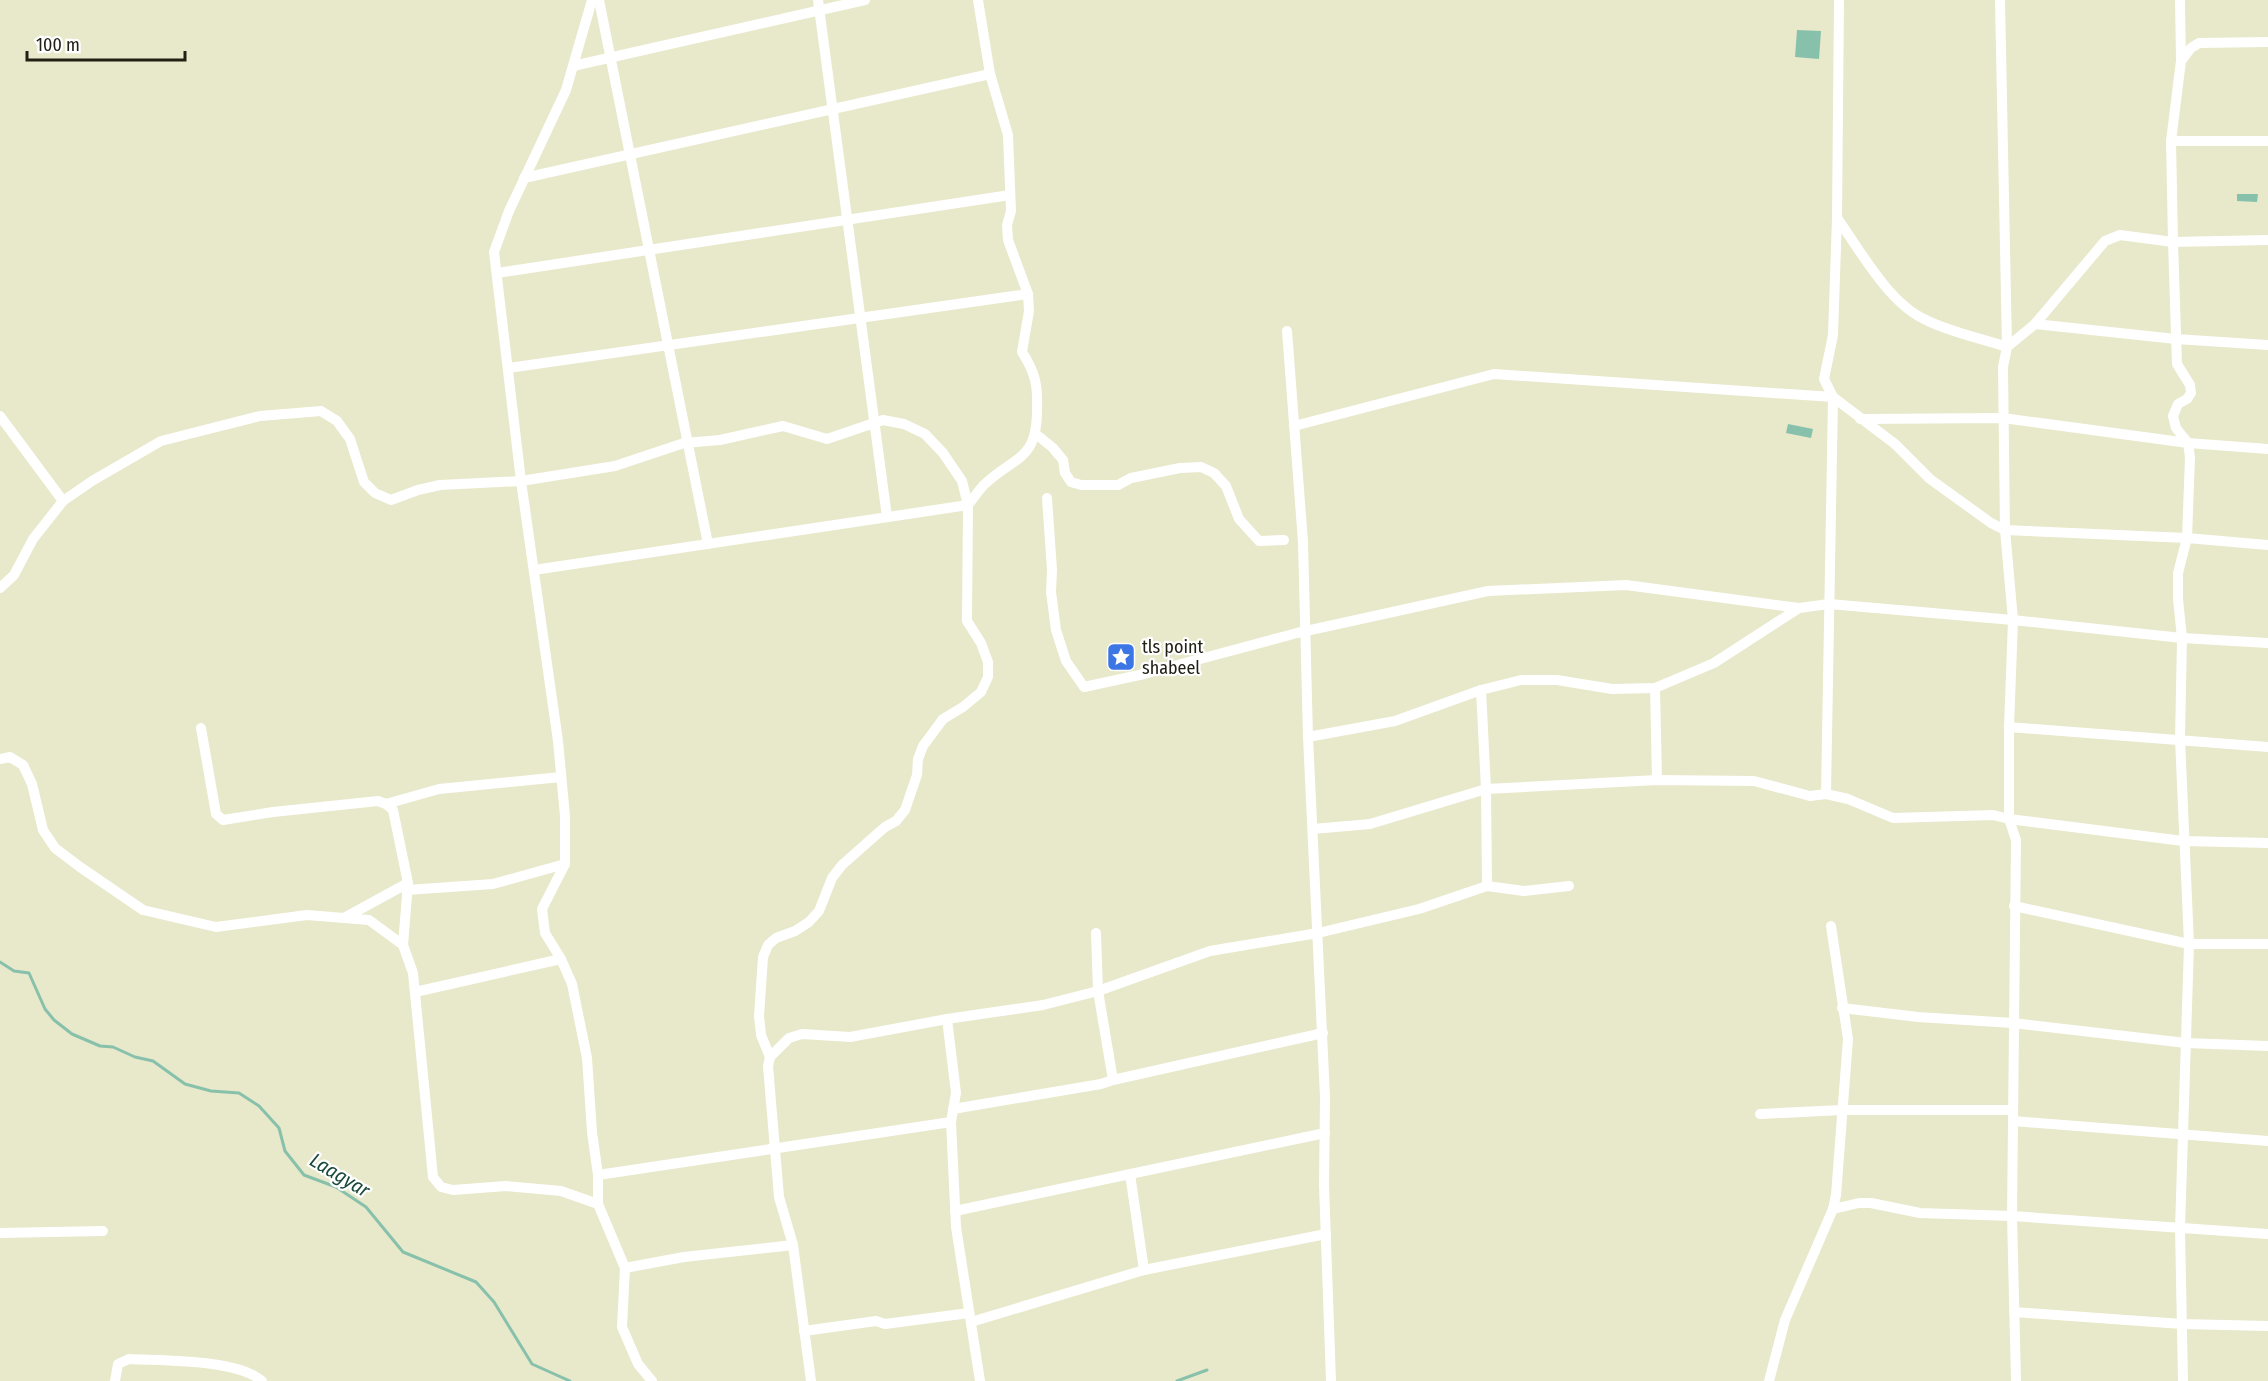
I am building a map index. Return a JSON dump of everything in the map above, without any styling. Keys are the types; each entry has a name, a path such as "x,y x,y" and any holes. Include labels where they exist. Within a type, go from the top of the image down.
{"street":[{"path":"592,0 566,90 509,211 494,252 521,481 558,741 566,816 565,864 542,909 544,933 561,959 572,984 587,1058 592,1132 598,1175 598,1204 625,1268 622,1327 638,1364 652,1381"},
{"path":"599,0 708,544"},
{"path":"573,66 819,5 865,0"},
{"path":"534,570 968,505 986,483 1028,450 1036,434 1038,389 1032,368 1022,352 1029,311 1028,294 1008,240 1007,225 1011,211 1008,135 990,74 978,0"},
{"path":"1837,0 1837,218 1833,335 1824,379 1833,397 1895,444 1930,479 1991,523 2005,530 2187,538 2268,545"},
{"path":"2000,0 2007,347 2003,367 2005,530 2013,620 2008,727 2009,819 2016,840 2012,1216 2016,1381"},
{"path":"2180,0 2181,61 2171,141 2173,242 2177,364 2190,385 2191,393 2187,399 2178,404 2173,416 2176,428 2188,442 2190,457 2187,538 2178,573 2182,638 2180,739 2183,841 2189,944 2180,1229 2183,1381"},
{"path":"819,5 887,517"},
{"path":"2181,61 2191,48 2199,43 2268,42"},
{"path":"524,178 990,74"},
{"path":"2171,141 2268,141"},
{"path":"497,273 1010,195"},
{"path":"1837,218 1887,287 1904,306 1923,319 2007,347"},
{"path":"2007,347 2035,324 2105,241 2120,235 2173,242 2268,240"},
{"path":"508,368 1028,294"},
{"path":"2035,324 2176,339 2268,345"},
{"path":"1287,331 1303,542 1308,737 1323,1033 1331,1381"},
{"path":"1294,426 1494,374 1833,397"},
{"path":"1826,794 1833,397"},
{"path":"0,588 14,575 33,538 63,501 92,481 160,441 260,416 321,411 337,421 350,439 364,482 375,493 391,500 440,485 521,481 615,466 687,443 720,440 783,426 828,439 883,420 904,424 925,434 943,453 962,481 968,505 967,621 981,643 988,662 988,678 981,692 963,707 943,719 923,746 918,759 917,775 905,810 896,821 885,827 842,865 832,878 819,911 809,922 795,932 776,938 768,945 763,957 759,1016 761,1035 770,1057"},
{"path":"0,416 63,501"},
{"path":"1860,419 2003,418 2188,442 2268,449"},
{"path":"1036,434 1063,460 1065,473 1071,482 1081,485 1118,485 1131,478 1180,468 1201,467 1214,472 1226,486 1239,519 1259,541 1284,540"},
{"path":"1047,498 1052,570 1051,592 1056,630 1066,661 1084,687 1144,674 1305,631 1488,591 1626,585 1799,608 1829,604 2182,638 2268,643"},
{"path":"1308,737 1395,721 1481,690 1521,680 1557,680 1612,689 1655,688 1714,663 1799,608"},
{"path":"1655,688 1657,780"},
{"path":"1481,690 1486,789 1487,886"},
{"path":"2008,727 2268,747"},
{"path":"201,728 216,814 223,820 273,812 378,801 393,810 407,886 403,945 413,973 433,1178 441,1187 453,1190 506,1186 561,1191 598,1204"},
{"path":"0,759 10,757 23,765 32,784 43,830 56,848 143,910 216,927 307,915 369,920 403,945"},
{"path":"386,804 438,789 561,777"},
{"path":"1313,829 1378,822 1486,789 1657,780 1754,781 1810,796 1826,794 1893,818 1993,815 2183,841 2268,843"},
{"path":"344,918 407,886 493,884 565,864"},
{"path":"811,1381 793,1245 779,1197 768,1066 770,1057 789,1038 802,1034 850,1037 946,1018 1043,1005 1098,991 1210,951 1318,933 1419,909 1487,886 1524,891 1569,886"},
{"path":"2014,906 2189,944 2268,944"},
{"path":"1769,1381 1785,1320 1833,1209 1836,1195 1848,1039 1831,927"},
{"path":"1096,933 1098,991 1113,1080"},
{"path":"415,992 561,959"},
{"path":"1842,1008 1918,1017 2013,1023 2186,1043 2268,1046"},
{"path":"946,1018 956,1093 951,1122 955,1211 980,1381"},
{"path":"953,1108 1101,1084 1323,1033"},
{"path":"1760,1114 1842,1110 2013,1116 2268,1141"},
{"path":"598,1175 951,1122"},
{"path":"955,1211 1324,1133"},
{"path":"1130,1174 1144,1270"},
{"path":"1833,1209 1858,1203 1871,1203 1920,1213 2012,1216 2268,1234"},
{"path":"0,1233 103,1231"},
{"path":"804,1331 876,1321 885,1324 970,1318 1144,1270 1326,1234"},
{"path":"625,1268 694,1255 793,1245"},
{"path":"2014,1312 2268,1326"},
{"path":"115,1381 118,1365 129,1359 200,1362 248,1372 262,1381"}],"shaded area":[{"path":"1797,30 1821,31 1819,59 1795,57"},
{"path":"2237,194 2258,194 2257,202 2237,201"},
{"path":"1788,424 1813,429 1811,438 1786,433"}],"waterway":[{"name":"Laagyar","path":"0,962 14,971 29,973 45,1009 54,1020 72,1034 100,1046 113,1047 135,1057 153,1061 185,1084 211,1091 239,1093 259,1106 279,1128 285,1151 304,1175 336,1187 366,1207 403,1252 476,1282 494,1302 532,1364 570,1381"},
{"path":"1177,1381 1207,1370"}],"place":[{"name":"tls point shabeel","path":"1121,657"}]}
